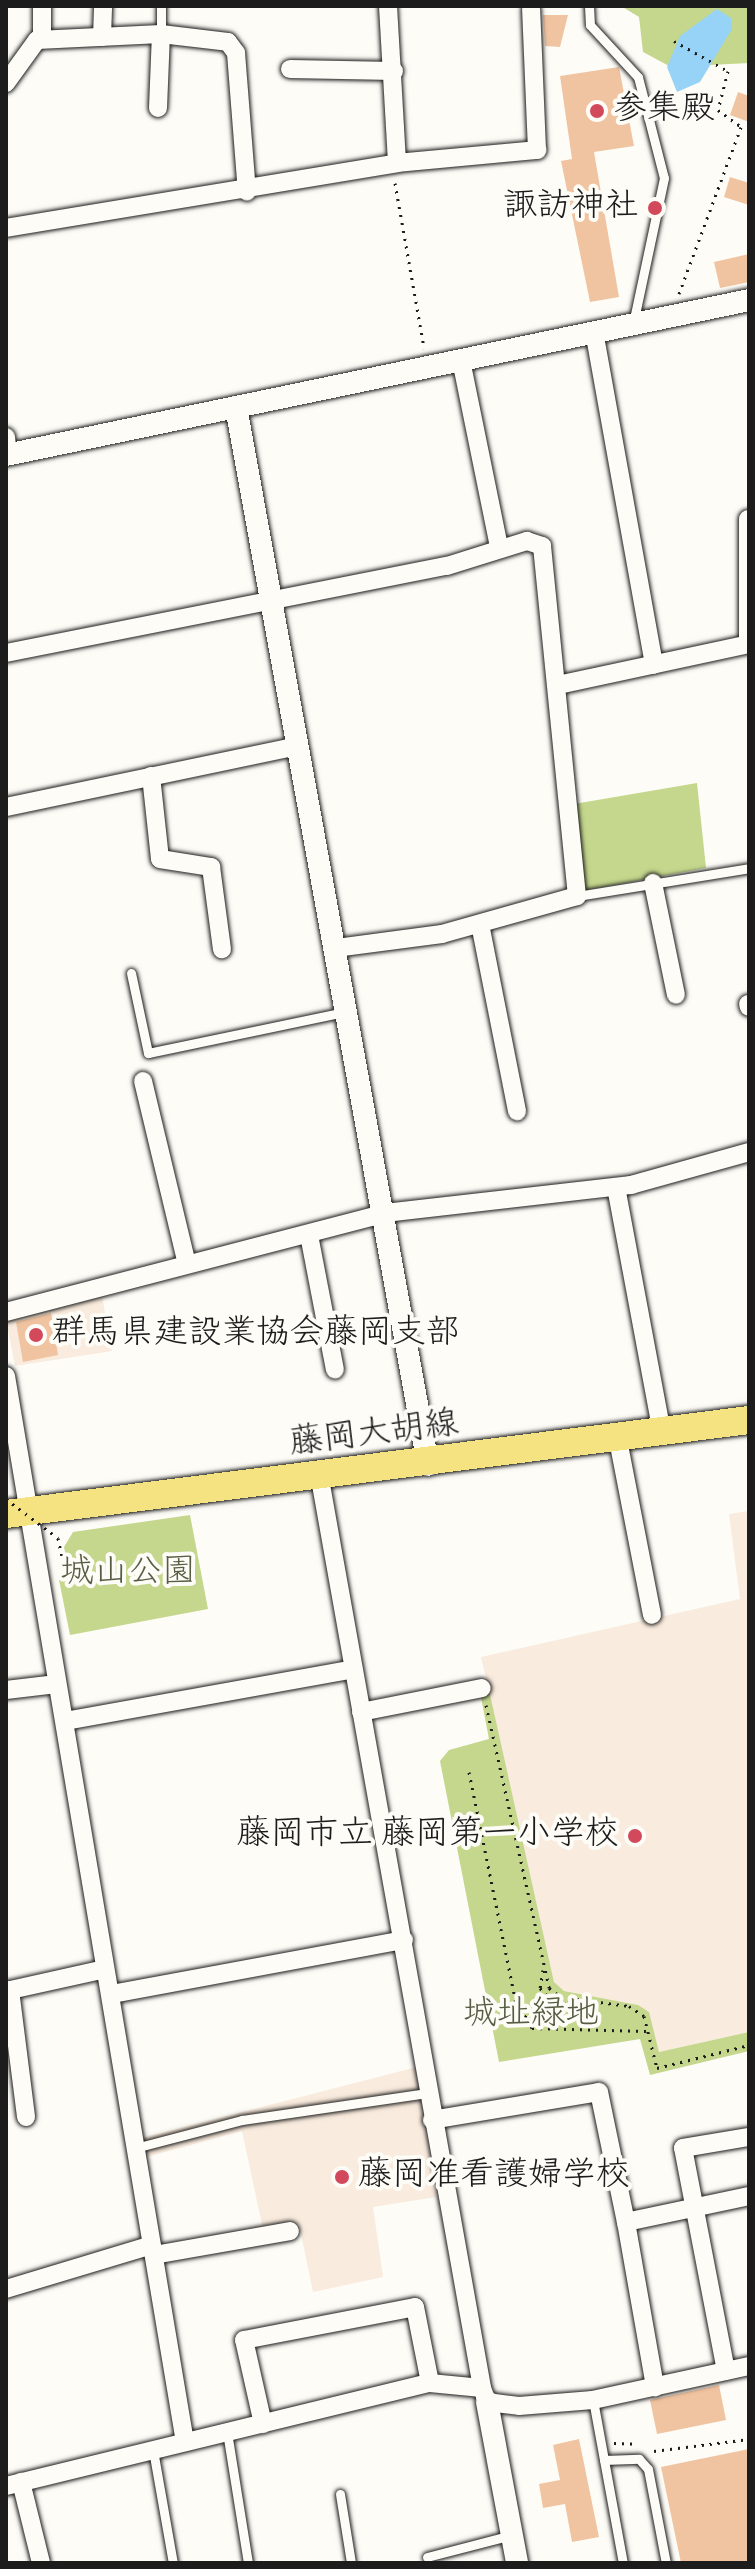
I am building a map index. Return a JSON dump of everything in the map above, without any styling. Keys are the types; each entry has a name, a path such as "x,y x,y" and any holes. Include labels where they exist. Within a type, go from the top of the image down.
{"main road":[{"name":"藤岡大胡線","path":"14,1509 320,1479 749,1420"}],"street":[{"path":"6,83 42,39 42,6"},
{"path":"102,37 103,6"},
{"path":"388,6 397,163"},
{"path":"6,228 247,192 397,163 537,150 531,9"},
{"path":"42,39 161,34 209,36 236,53 247,192"},
{"path":"158,108 161,34"},
{"path":"290,69 394,71"},
{"path":"7,449 236,407 427,364 461,360 749,300"},
{"path":"594,331 654,665"},
{"path":"461,360 499,547"},
{"path":"236,407 385,1213 428,1465"},
{"path":"558,685 749,644 748,519"},
{"path":"6,653 447,566 499,547 527,541 542,546 577,896 480,924 335,948"},
{"path":"6,807 299,746"},
{"path":"151,776 160,859 211,867 222,949"},
{"path":"653,883 676,995"},
{"path":"480,924 517,1111"},
{"path":"143,1081 187,1264"},
{"path":"6,1312 385,1213 616,1187 749,1152"},
{"path":"616,1187 662,1433"},
{"path":"309,1235 335,1370"},
{"path":"6,1376 14,1509 65,1721 185,2442"},
{"path":"618,1440 652,1615"},
{"path":"320,1479 404,1940 427,2093 517,2563"},
{"path":"65,1721 353,1669"},
{"path":"6,1690 57,1684"},
{"path":"361,1712 482,1688"},
{"path":"112,1994 404,1940"},
{"path":"26,2117 8,1990 105,1969"},
{"path":"432,2120 599,2092 655,2387"},
{"path":"41,2563 13,2484 430,2383 485,2395 593,2400 737,2372 692,2204 683,2148 749,2137"},
{"path":"626,2222 692,2204 749,2196"},
{"path":"6,2289 153,2250 290,2231"},
{"path":"263,2424 244,2340 415,2307 430,2383"}],"lane":[{"path":"161,6 161,34"},
{"path":"589,6 590,25 638,77 664,178 633,324"},
{"path":"577,896 749,868"},
{"path":"131,973 148,1053 347,1011"},
{"path":"135,2148 242,2120 427,2093"},
{"path":"593,2400 623,2563"},
{"path":"227,2432 248,2563"},
{"path":"153,2450 173,2563"},
{"path":"604,2460 639,2459 648,2469 666,2563"},
{"path":"340,2494 351,2563"},
{"path":"427,2557 512,2535"}],"path":[{"path":"670,316 741,127 721,118 725,96 718,93 728,71 674,41"},
{"path":"397,163 427,364"},
{"path":"14,1509 58,1538 65,1572"},
{"path":"56,1558 62,1557"},
{"path":"482,1688 549,1988 577,2000 629,2006 644,2016 657,2068 749,2045"},
{"path":"469,1772 525,2017 532,2028 647,2031"},
{"path":"543,1968 540,1988 557,2006 577,2000"},
{"path":"525,2017 547,1996"},
{"path":"654,2451 749,2439"}],"shaded area":[{"path":"101,1291 112,1351 15,1366 6,1319"},
{"name":"藤岡市立 藤岡第一小学校","path":"749,1511 749,2032 659,2052 649,2013 638,2005 564,1991 554,1982 481,1657 740,1599 729,1514"},
{"name":"藤岡准看護婦学校","path":"417,2067 436,2197 373,2207 383,2277 313,2292 299,2224 263,2229 242,2131 146,2157 142,2138"}],"green space":[{"path":"621,6 749,6 749,63 671,67 643,52 639,17"},
{"path":"697,783 706,868 582,891 574,804"},
{"name":"城山公園","path":"190,1515 208,1609 70,1635 59,1580 70,1576 64,1547 73,1532"},
{"name":"城址緑地","path":"489,1690 554,1982 564,1991 638,2005 649,2012 659,2052 749,2032 749,2051 650,2075 640,2039 499,2062 440,1761 449,1750 489,1739 480,1692"}],"water":[{"path":"717,9 731,18 732,29 700,82 677,92 667,67 680,36"}],"building":[{"path":"543,15 568,15 560,47 545,46"},
{"path":"619,67 634,146 594,152 619,297 590,302 561,161 572,159 560,76"},
{"path":"738,92 749,96 749,122 730,115"},
{"path":"730,177 749,183 749,205 724,197"},
{"path":"749,254 749,282 720,288 714,262"},
{"name":"群馬県建設業協会藤岡支部","path":"51,1313 58,1355 23,1362 16,1322"},
{"path":"719,2385 726,2420 657,2434 650,2400"},
{"path":"579,2439 599,2537 572,2542 565,2504 543,2508 539,2484 560,2480 553,2445"},
{"path":"749,2449 749,2563 681,2563 661,2467"}],"place":[{"name":"参集殿","path":"597,111"},
{"name":"諏訪神社","path":"655,208"},
{"name":"群馬県建設業協会藤岡支部","path":"36,1335"},
{"name":"藤岡市立 藤岡第一小学校","path":"635,1836"},
{"name":"藤岡准看護婦学校","path":"342,2177"}]}
